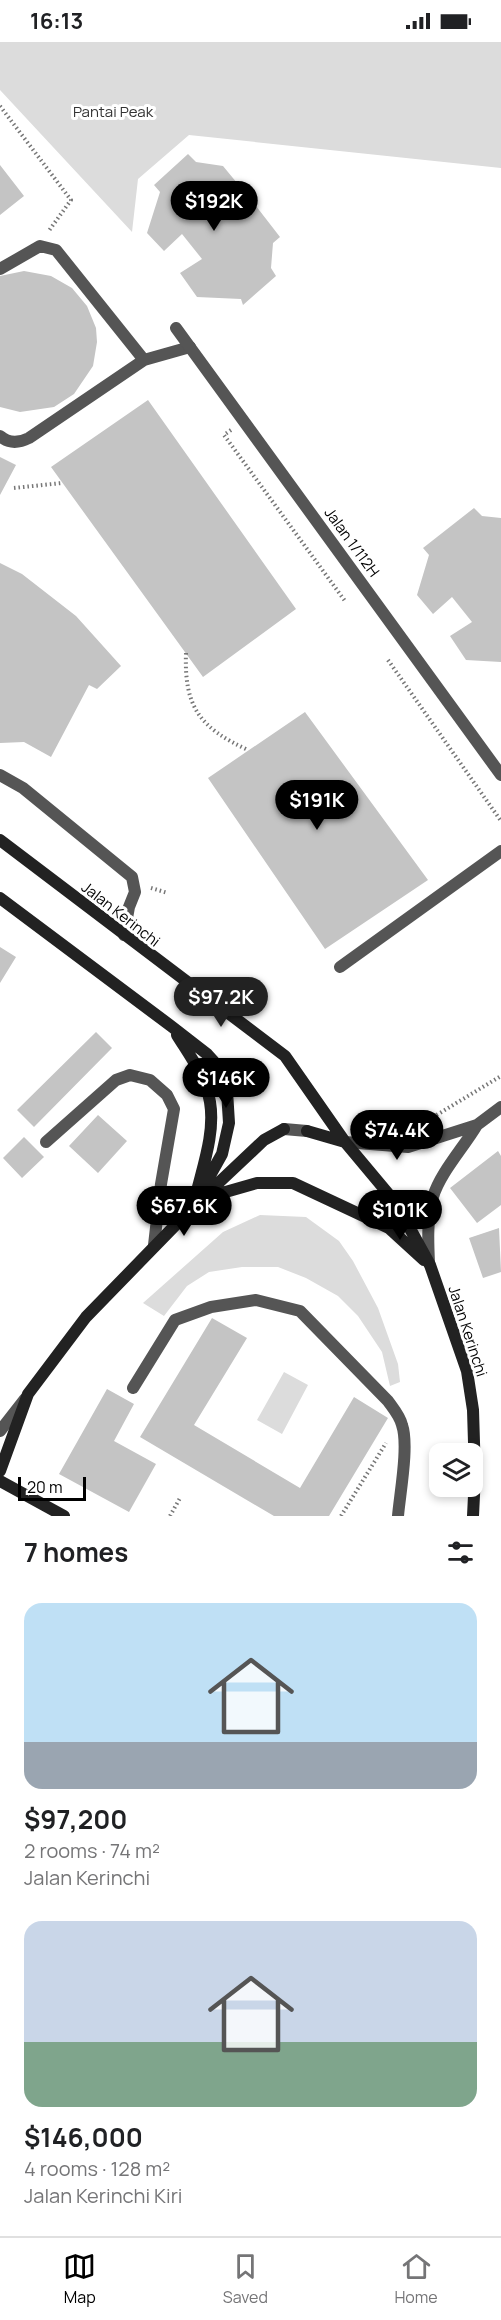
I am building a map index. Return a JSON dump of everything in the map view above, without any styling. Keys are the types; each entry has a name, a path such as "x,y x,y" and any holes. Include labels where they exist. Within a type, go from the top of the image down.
{"main road":[{"name":"Jalan Kerinchi","path":"0,840 285,1056 345,1142 396,1203 430,1265 467,1371 473,1410 475,1475 473,1516"},
{"path":"0,898 207,1054 226,1075 229,1123 222,1154 194,1206"},
{"path":"171,1026 199,1069 211,1106 209,1138 194,1206"},
{"path":"0,1471 28,1394 86,1317 194,1206 264,1140 284,1129"},
{"path":"306,1131 345,1142"},
{"name":"Jalan Kerinchi","path":"194,1206 222,1193 257,1183 293,1183 389,1228 430,1265"},
{"path":"0,1481 64,1516"}],"street":[{"path":"0,269 33,249 49,246 56,250 144,360"},
{"name":"Jalan 1/112H","path":"176,328 501,775"},
{"path":"0,436 11,442 21,442 144,360 190,347"},
{"path":"0,775 23,788 132,877 135,892 129,907 124,935"},
{"path":"340,967 501,851"},
{"path":"46,1142 116,1080 130,1075 150,1080 167,1095 174,1109 161,1184 154,1245"},
{"path":"345,1142 408,1147 477,1125 501,1107"},
{"path":"430,1265 427,1235 433,1196 477,1125"},
{"path":"284,1129 306,1131"},
{"path":"133,1388 175,1320 211,1306 256,1300 300,1311 388,1401 399,1417 403,1427 404,1445 398,1516"},
{"path":"0,1431 28,1394"}],"path":[{"path":"0,106 71,200 47,231 56,250"},
{"path":"14,488 62,483"},
{"path":"186,653 188,691 195,709 208,726 222,738 248,750"},
{"path":"388,660 501,821"},
{"path":"149,887 168,893"},
{"path":"418,1126 501,1076"},
{"path":"341,1516 388,1440"},
{"path":"170,1516 180,1498"}],"green space":[{"name":"Pantai Peak","path":"0,42 501,42 501,168 189,135 138,179 132,232 0,90"},
{"path":"260,1215 306,1217 339,1241 353,1261 378,1308 398,1364 400,1382 390,1386 382,1352 358,1316 338,1296 306,1278 278,1267 242,1267 209,1272 187,1286 164,1316 143,1303 223,1232"},
{"path":"284,1372 308,1385 282,1434 257,1420"}],"building":[{"path":"188,154 196,162 223,166 242,189 224,202 238,219 256,206 280,237 273,243 271,268 276,276 243,305 241,299 197,297 180,273 202,259 182,234 164,251 147,233 160,192 154,185"},
{"path":"0,165 24,196 0,215"},
{"path":"24,271 51,276 72,288 87,306 96,328 97,342 93,366 74,394 54,407 20,412 0,407 0,276"},
{"path":"148,400 296,609 203,677 51,467"},
{"path":"0,457 16,465 0,495"},
{"path":"474,508 482,516 501,518 501,662 466,660 450,636 472,622 452,597 433,614 417,595 429,555 423,548"},
{"path":"0,563 22,574 76,616 121,666 97,689 89,685 51,757 24,742 0,743"},
{"path":"305,712 428,880 325,949 208,778"},
{"path":"0,947 16,957 0,983"},
{"path":"96,1032 112,1048 34,1127 17,1110"},
{"path":"98,1115 127,1141 98,1173 69,1146"},
{"path":"24,1137 44,1157 22,1178 3,1158"},
{"path":"498,1151 501,1156 501,1205 477,1223 450,1188"},
{"path":"499,1228 501,1272 483,1278 469,1238"},
{"path":"212,1318 247,1338 194,1425 300,1488 354,1397 388,1418 329,1516 274,1516 140,1437"},
{"path":"107,1389 134,1404 114,1441 156,1464 129,1512 59,1474"}]}
